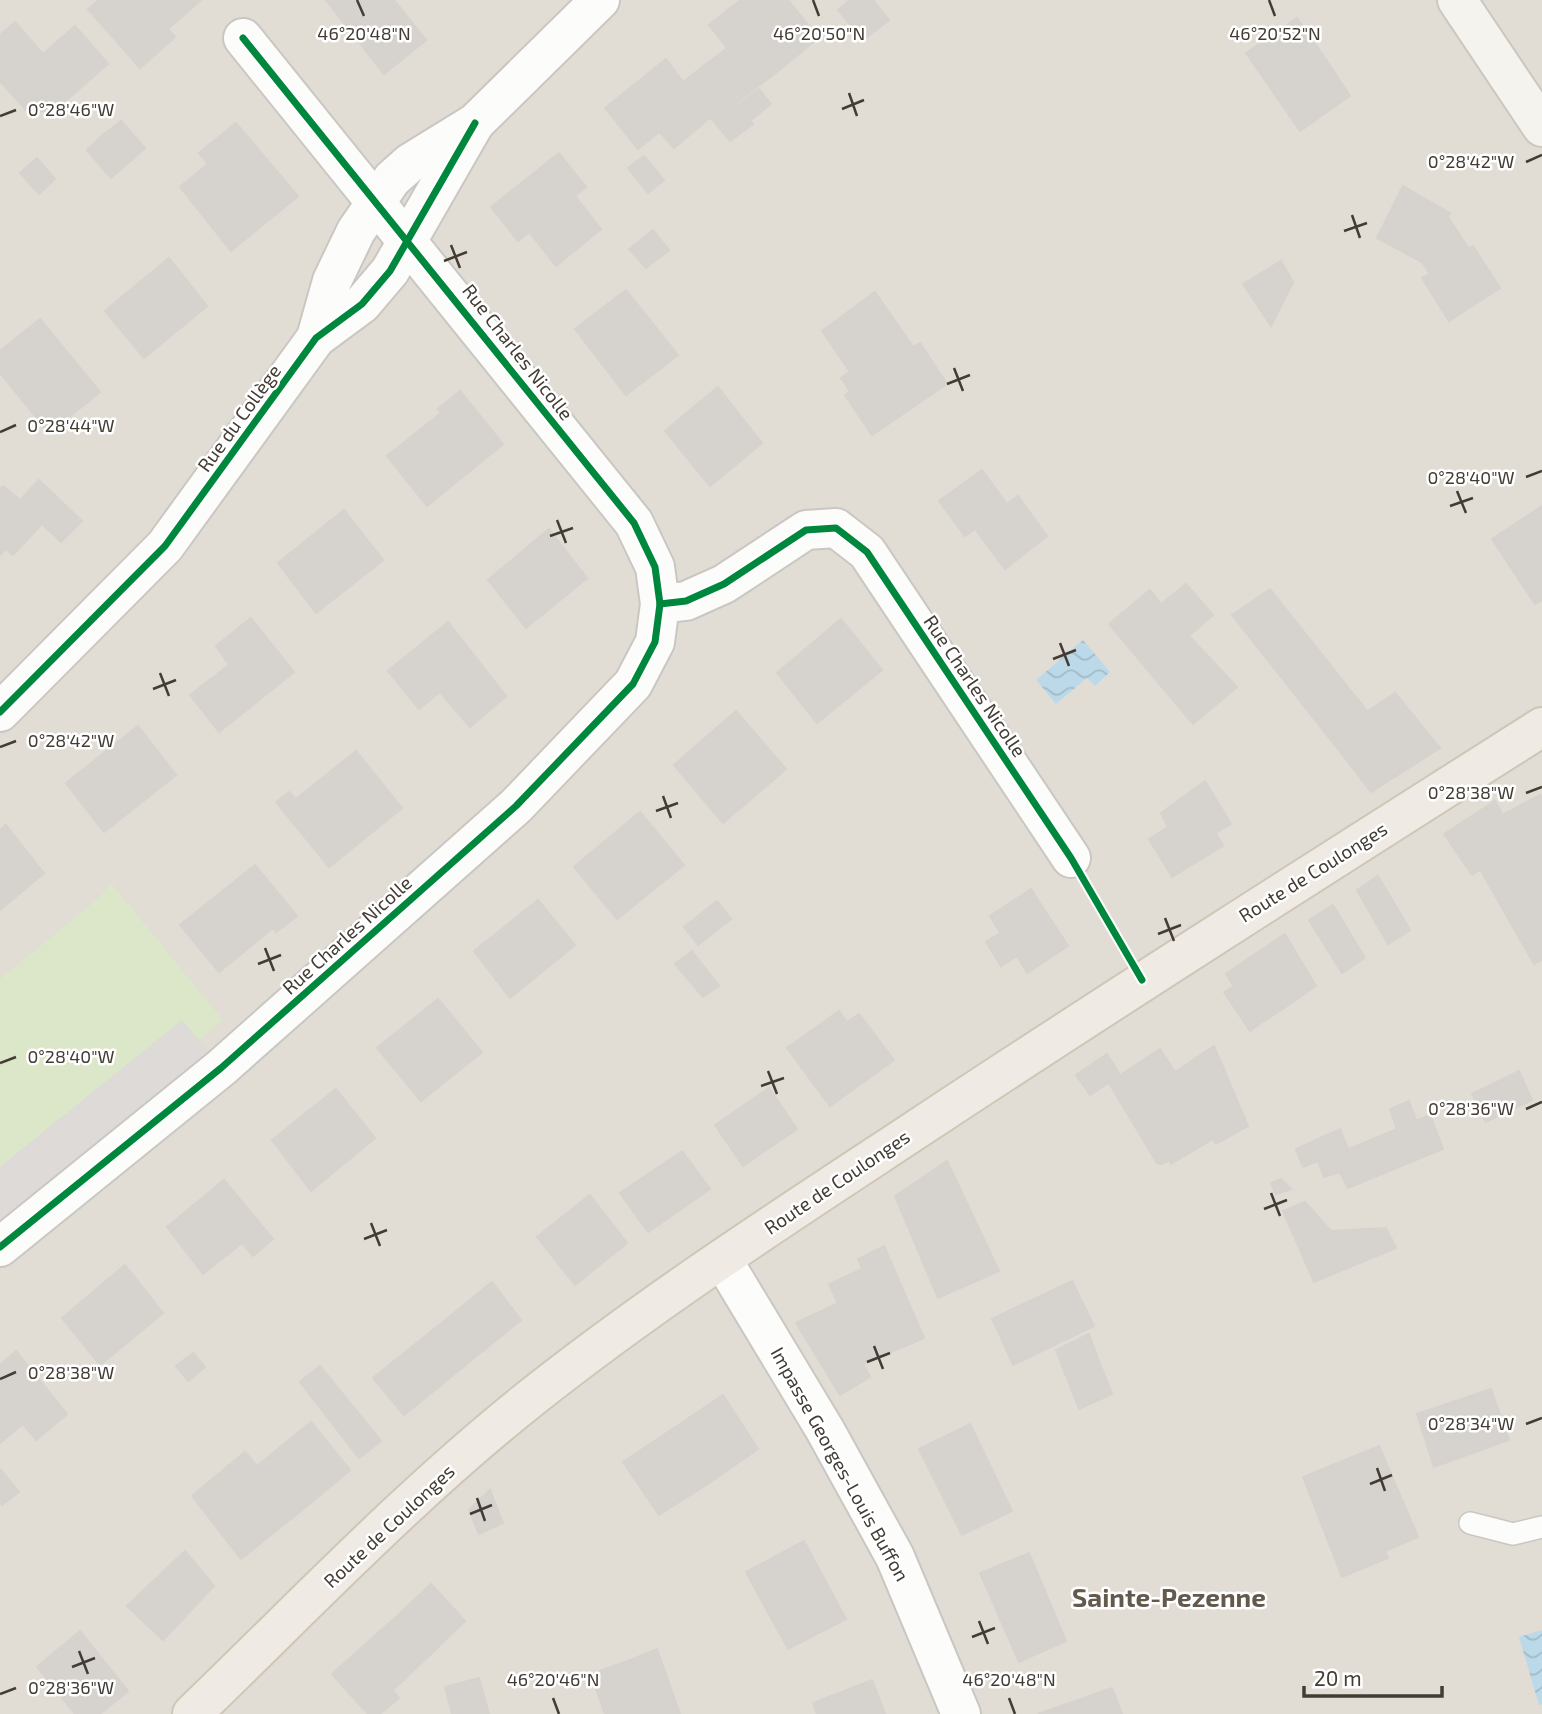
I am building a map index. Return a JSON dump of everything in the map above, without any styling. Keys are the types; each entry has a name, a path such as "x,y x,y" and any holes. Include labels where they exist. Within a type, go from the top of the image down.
{"main road":[{"name":"Route de Coulonges","path":"192,1714 428,1486 530,1399 722,1259 1142,980 1542,727"}],"street":[{"name":"Rue du Collège","path":"316,338 332,281 374,200 410,163 475,123 600,0"},
{"path":"1457,0 1542,127"},
{"name":"Rue Charles Nicolle","path":"0,1247 221,1068 516,806 632,684 655,642 660,604 655,567 634,523 243,38"},
{"name":"Rue du Collège","path":"0,712 165,546 316,338 362,304 390,271 475,123"},
{"name":"Rue Charles Nicolle","path":"660,604 686,601 724,584 806,530 836,528 867,552 1071,858"},
{"name":"Impasse Georges-Louis Buffon","path":"722,1259 825,1430 895,1557 961,1714"}],"lane":[{"path":"1470,1523 1513,1534 1542,1527"}],"shaded area":[{"path":"0,0 1542,0 1542,1714 0,1714"},
{"path":"182,1020 221,1068 0,1247 0,1167"}],"green space":[{"path":"111,883 223,1020 199,1040 182,1021 0,1167 0,979 99,898"}],"water":[{"path":"1083,640 1110,672 1095,686 1087,678 1056,704 1036,680"},
{"path":"1542,1630 1542,1704 1539,1705 1519,1637"}],"building":[{"path":"99,0 201,0 168,29 175,37 140,68 88,9"},
{"path":"326,0 394,0 426,40 384,74"},
{"path":"741,0 753,0 734,15 729,9"},
{"path":"753,0 788,0 805,21 767,51 782,68 736,103 705,65 727,48 709,25 729,9 734,15"},
{"path":"850,0 873,0 889,20 863,40 838,10"},
{"path":"1297,18 1327,61 1319,67 1341,102 1300,131 1246,53"},
{"path":"805,21 818,38 782,68 767,51"},
{"path":"15,22 43,54 75,26 108,64 53,112 26,110 0,81 0,35"},
{"path":"666,59 683,82 705,65 753,124 730,141 697,101 638,149 605,108 625,92 629,98 650,82 645,76"},
{"path":"1327,61 1350,96 1341,102 1319,67"},
{"path":"645,76 650,82 629,98 625,92"},
{"path":"759,89 771,104 751,120 738,105"},
{"path":"697,101 711,117 674,148 660,132"},
{"path":"121,121 145,148 127,164 103,135"},
{"path":"236,123 298,196 231,251 180,187 208,164 199,153"},
{"path":"103,135 127,164 111,178 87,150"},
{"path":"559,153 586,187 575,196 601,229 556,266 529,232 518,241 491,207"},
{"path":"644,156 664,180 648,193 628,168"},
{"path":"37,158 55,179 39,194 20,173"},
{"path":"1403,186 1450,213 1444,223 1464,251 1473,246 1500,288 1449,321 1422,278 1430,274 1422,262 1377,238"},
{"path":"1448,217 1469,249 1464,251 1444,223"},
{"path":"653,230 669,250 646,268 629,249"},
{"path":"169,258 207,306 144,358 105,311"},
{"path":"1281,261 1293,282 1271,326 1243,284"},
{"path":"626,290 678,355 626,395 575,329"},
{"path":"875,292 913,347 920,343 947,384 872,435 845,395 859,385 822,331"},
{"path":"40,319 100,392 49,433 0,373 0,351"},
{"path":"850,372 859,385 850,391 841,378"},
{"path":"718,387 762,443 710,486 665,431"},
{"path":"460,391 503,444 427,506 387,456 441,413 438,409"},
{"path":"982,470 1007,504 1018,496 1047,536 1005,569 975,529 965,536 939,501"},
{"path":"39,480 82,521 61,542 42,524 13,555 6,549 0,555 0,489 3,486 20,500"},
{"path":"1542,506 1542,600 1535,604 1492,539"},
{"path":"344,510 383,560 316,613 278,563"},
{"path":"549,529 587,578 526,628 488,580"},
{"path":"1186,584 1213,615 1189,636 1237,687 1193,724 1109,624 1150,590 1161,604"},
{"path":"1270,589 1379,726 1341,753 1232,615"},
{"path":"251,618 294,672 219,732 190,695 229,665 216,646"},
{"path":"841,619 882,670 817,723 777,673"},
{"path":"448,622 506,696 470,727 440,692 419,709 388,671"},
{"path":"1395,693 1440,748 1371,792 1341,753 1379,726 1368,711"},
{"path":"736,711 786,769 723,823 674,765"},
{"path":"138,726 176,775 104,832 66,783"},
{"path":"356,751 402,808 329,867 276,802 289,792 296,799"},
{"path":"1205,781 1231,824 1216,833 1223,846 1172,877 1149,839 1168,827 1161,813"},
{"path":"1540,795 1542,799 1542,898 1502,815"},
{"path":"1495,801 1519,845 1472,875 1444,834"},
{"path":"640,812 684,865 617,919 574,867"},
{"path":"6,825 44,873 0,910 0,830"},
{"path":"1519,845 1542,898 1542,960 1534,964 1480,869"},
{"path":"255,865 297,916 276,932 273,928 219,972 180,925"},
{"path":"1378,876 1410,930 1388,944 1357,890"},
{"path":"1031,889 1068,946 1027,973 1017,956 1001,966 986,942 1000,933 990,916"},
{"path":"538,900 575,945 510,998 474,951"},
{"path":"717,901 731,919 698,945 684,927"},
{"path":"1333,905 1365,958 1342,973 1309,920"},
{"path":"1285,934 1316,986 1281,1010 1249,958"},
{"path":"692,951 719,986 703,997 675,964"},
{"path":"1249,958 1281,1010 1258,1025 1226,974"},
{"path":"1233,987 1258,1025 1250,1031 1224,992"},
{"path":"438,999 482,1052 421,1101 377,1048"},
{"path":"839,1011 847,1022 859,1014 894,1060 830,1106 787,1048"},
{"path":"1214,1046 1248,1126 1216,1144 1213,1139 1171,1164 1170,1160 1157,1163 1109,1083 1090,1095 1076,1075 1107,1054 1120,1075 1160,1049 1175,1072"},
{"path":"1519,1071 1532,1100 1486,1122 1472,1094"},
{"path":"769,1088 797,1129 743,1166 715,1125"},
{"path":"336,1089 375,1138 311,1191 272,1140"},
{"path":"1409,1101 1416,1120 1397,1129 1390,1109"},
{"path":"1430,1115 1443,1149 1348,1188 1340,1172 1324,1177 1318,1162"},
{"path":"1340,1129 1348,1149 1303,1167 1296,1149"},
{"path":"682,1151 710,1189 648,1232 620,1193"},
{"path":"947,1161 999,1271 938,1298 895,1196"},
{"path":"1281,1179 1291,1189 1276,1194 1271,1183"},
{"path":"224,1180 273,1239 253,1256 242,1243 203,1274 167,1227"},
{"path":"590,1195 627,1243 575,1285 537,1237"},
{"path":"1305,1202 1331,1231 1386,1228 1396,1248 1314,1282 1283,1211"},
{"path":"884,1246 924,1338 863,1364 870,1377 840,1395 796,1323 838,1303 829,1284 862,1269 858,1259"},
{"path":"125,1265 163,1313 100,1365 62,1318"},
{"path":"1072,1281 1094,1326 1013,1365 996,1327 1025,1314 1021,1305"},
{"path":"492,1282 521,1320 463,1367 433,1330"},
{"path":"1021,1305 1025,1314 996,1327 992,1319"},
{"path":"433,1330 463,1367 404,1415 373,1378"},
{"path":"1089,1334 1097,1356 1065,1373 1056,1350"},
{"path":"16,1351 67,1414 36,1440 23,1424 0,1443 0,1365"},
{"path":"193,1353 205,1367 188,1381 176,1366"},
{"path":"1097,1356 1112,1394 1079,1409 1065,1373"},
{"path":"320,1366 381,1441 359,1458 300,1382"},
{"path":"1491,1389 1509,1440 1434,1467 1417,1414"},
{"path":"723,1395 758,1449 709,1483 674,1428"},
{"path":"311,1422 350,1470 297,1514 257,1466"},
{"path":"970,1424 1012,1511 962,1535 919,1449"},
{"path":"674,1428 709,1483 659,1515 623,1462"},
{"path":"1379,1446 1418,1537 1385,1551 1388,1558 1342,1577 1303,1477"},
{"path":"245,1452 257,1466 203,1510 192,1496"},
{"path":"257,1466 297,1514 241,1559 203,1510"},
{"path":"0,1469 19,1492 2,1505 0,1502"},
{"path":"490,1490 503,1523 479,1534 469,1510"},
{"path":"804,1541 846,1619 788,1649 746,1572"},
{"path":"185,1551 214,1586 163,1640 127,1606"},
{"path":"1029,1553 1066,1641 1019,1662 980,1573"},
{"path":"431,1584 465,1621 431,1654 396,1617"},
{"path":"396,1617 431,1654 393,1690 399,1698 380,1714 368,1714 332,1674"},
{"path":"80,1631 128,1691 100,1714 75,1714 37,1667"},
{"path":"657,1649 680,1714 605,1714 594,1683 632,1667 630,1660"},
{"path":"630,1660 632,1667 594,1683 591,1674"},
{"path":"479,1678 489,1714 452,1714 445,1687"},
{"path":"872,1680 885,1714 817,1714 813,1703"},
{"path":"1112,1688 1122,1714 1038,1714"}],"cycle path":[{"path":"0,1247 221,1068 516,806 633,684 655,642 660,604 655,567 634,523 243,38"},
{"path":"0,712 165,546 316,338 362,304 390,271 475,123"},
{"path":"660,604 686,601 724,584 806,530 836,528 867,552 1071,858 1142,980"}],"district":[{"name":"Sainte-Pezenne","path":"1169,1598"}]}
